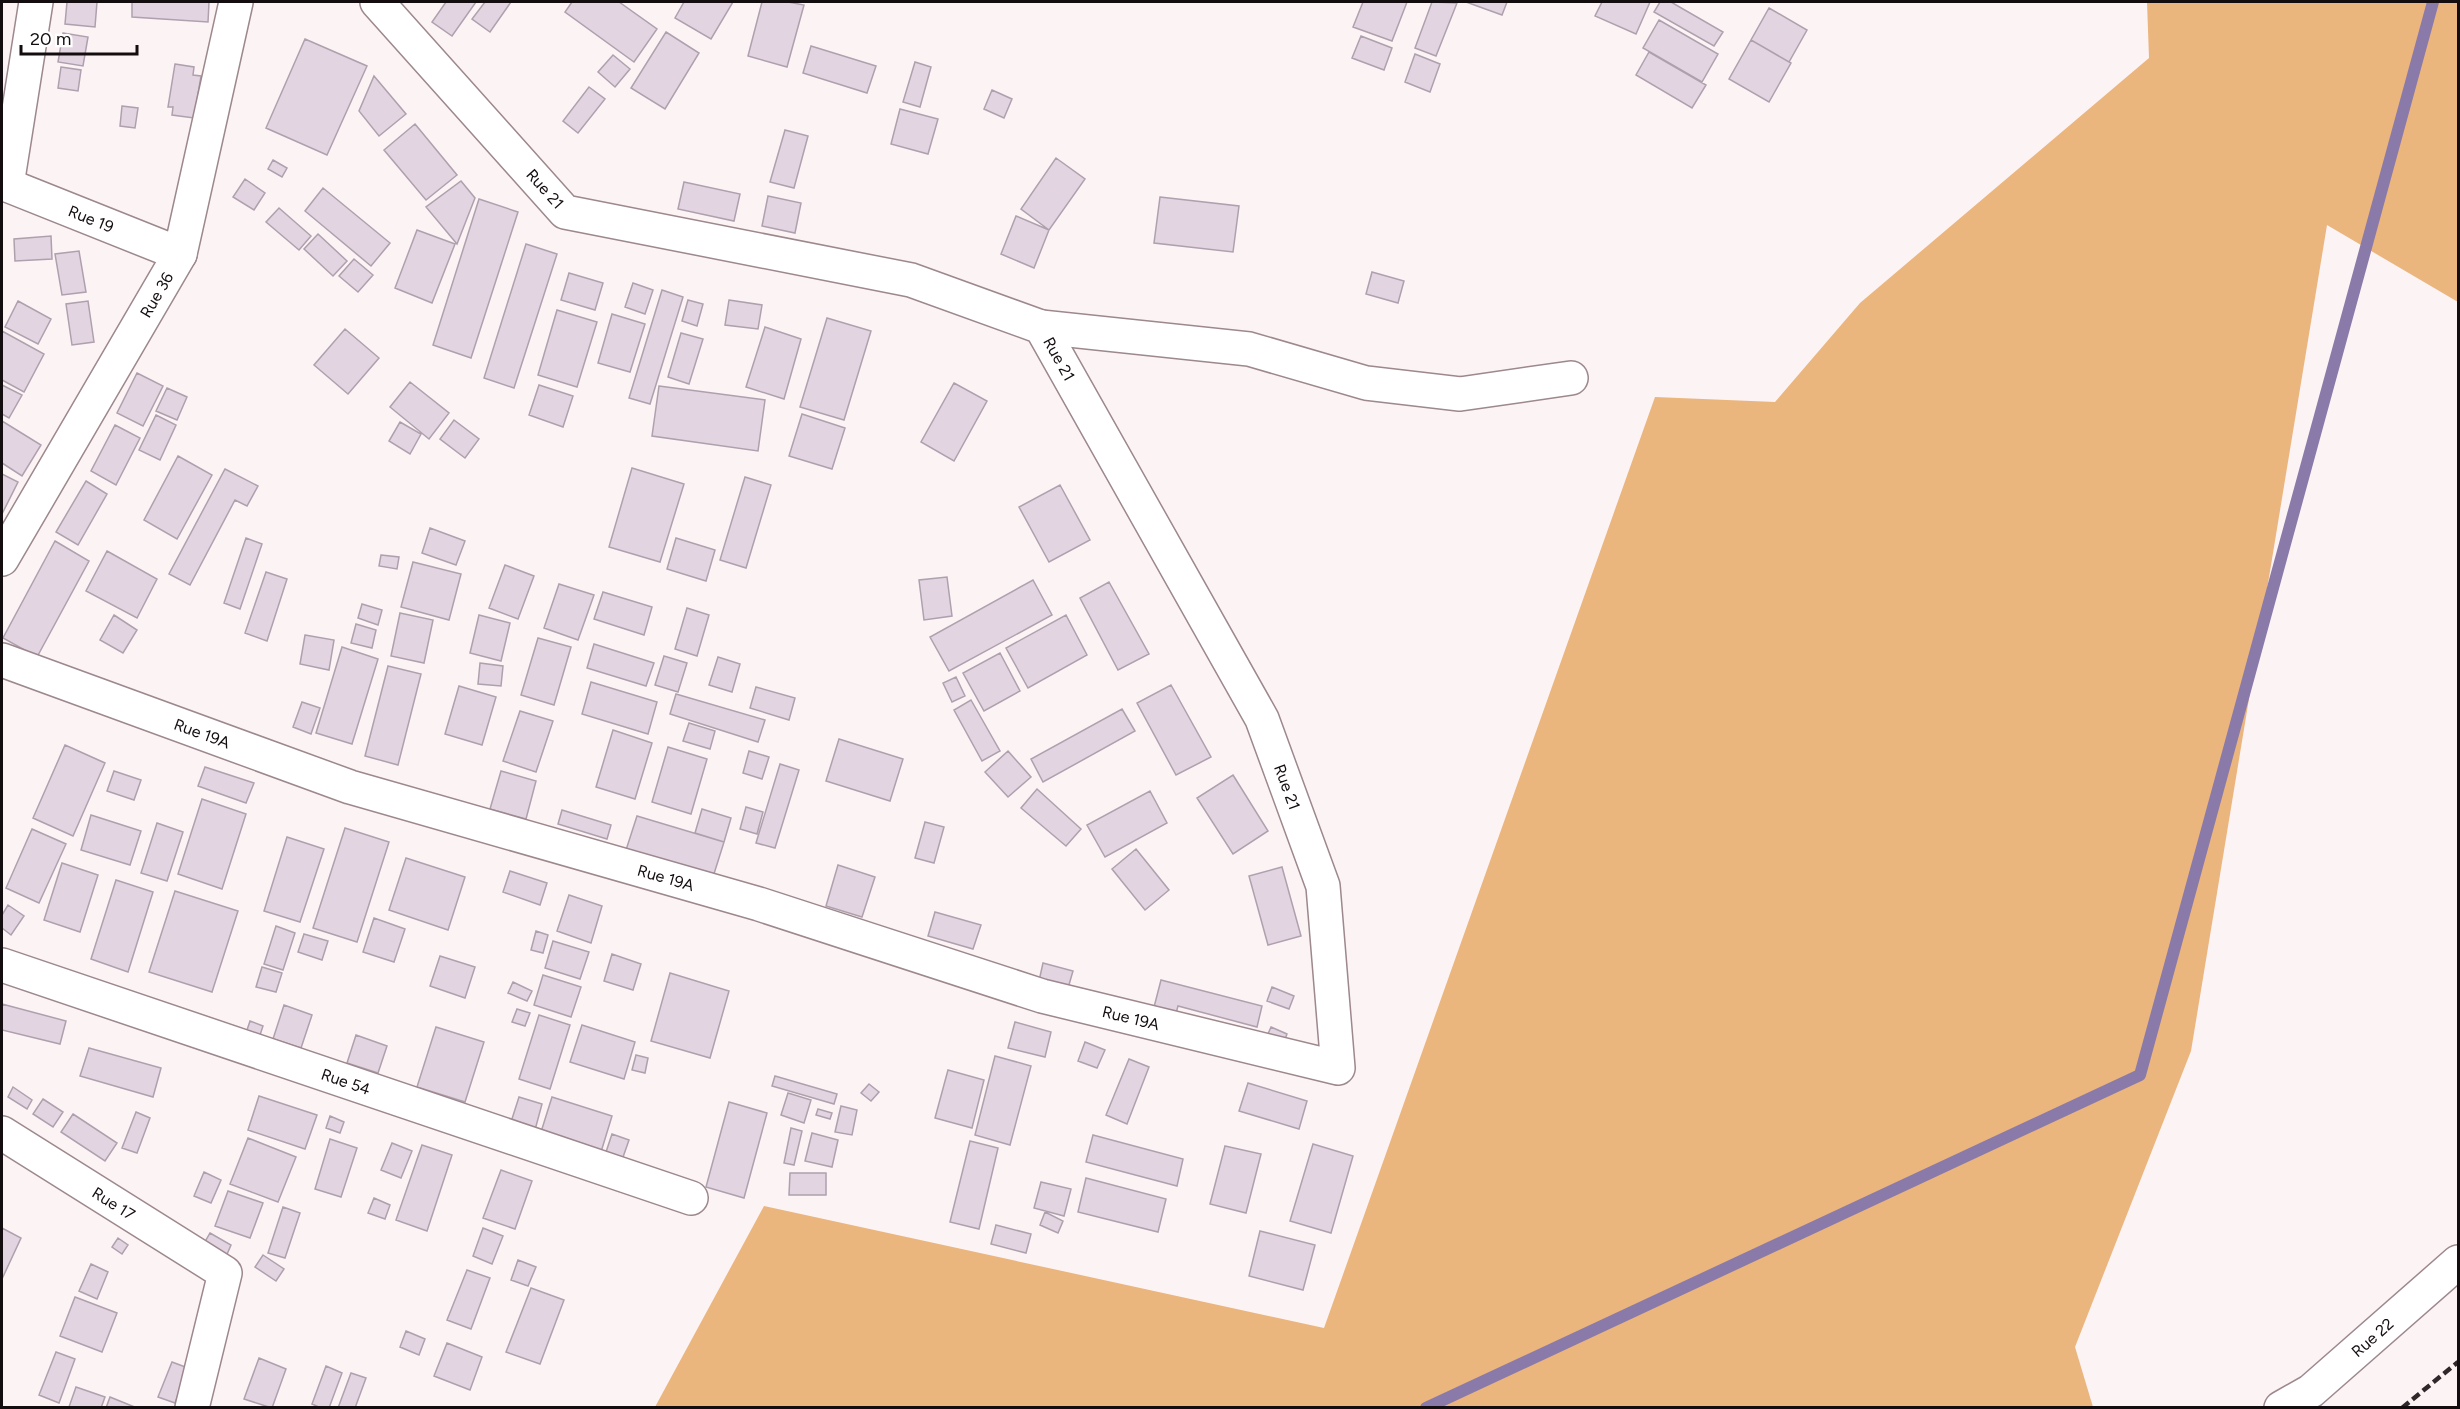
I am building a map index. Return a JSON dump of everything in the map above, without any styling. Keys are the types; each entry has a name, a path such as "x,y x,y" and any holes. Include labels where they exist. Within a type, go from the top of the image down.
{"street":[{"path":"4,184 36,2"},
{"name":"Rue 36","path":"2,560 180,255 236,2"},
{"name":"Rue 21","path":"376,2 565,212 911,280 1041,327 1262,719 1323,886 1338,1068"},
{"name":"Rue 19","path":"4,184 180,255"},
{"path":"1041,327 1249,348 1366,383 1460,394 1571,378"},
{"name":"Rue 19A","path":"2,660 350,787 759,904 1042,996 1338,1068"},
{"name":"Rue 54","path":"2,965 691,1198"},
{"name":"Rue 17","path":"2,1133 225,1273 192,1407"},
{"name":"Rue 22","path":"2281,1407 2311,1391 2458,1262"}],"shaded area":[{"path":"2147,2 2458,2 2458,302 2327,225 2191,1051 2075,1347 2093,1407 655,1407 764,1206 1324,1328 1655,397 1775,402 1860,303 2149,58"}],"building":[{"path":"67,2 97,2 95,27 65,24"},
{"path":"132,2 209,2 208,22 132,17"},
{"path":"446,2 476,2 452,36 432,22"},
{"path":"485,2 511,2 490,32 472,19"},
{"path":"572,2 619,2 657,29 634,62 565,12"},
{"path":"684,2 733,2 711,39 675,18"},
{"path":"762,2 788,2 804,5 787,67 748,56"},
{"path":"1363,2 1407,2 1392,41 1353,27"},
{"path":"1432,2 1457,3 1436,56 1415,48"},
{"path":"1466,2 1507,2 1502,15"},
{"path":"1602,2 1650,2 1636,34 1595,16"},
{"path":"1660,2 1671,2 1723,32 1714,46 1654,12"},
{"path":"1769,8 1807,30 1789,62 1751,40"},
{"path":"1659,20 1718,54 1702,82 1643,48"},
{"path":"666,32 699,53 665,109 631,88"},
{"path":"63,33 88,37 83,66 58,62"},
{"path":"1361,36 1392,48 1384,70 1352,58"},
{"path":"305,39 367,66 327,155 266,128"},
{"path":"1751,40 1791,63 1769,102 1729,79"},
{"path":"811,46 876,66 867,93 803,73"},
{"path":"1649,52 1706,85 1692,108 1636,75"},
{"path":"1415,54 1440,64 1430,92 1405,82"},
{"path":"613,55 630,69 615,87 598,72"},
{"path":"915,62 931,67 920,107 903,102"},
{"path":"175,64 194,67 193,75 201,76 194,118 172,115 173,107 168,107"},
{"path":"61,67 81,70 78,91 58,88"},
{"path":"374,76 406,114 379,136 359,111"},
{"path":"589,87 605,99 578,133 563,121"},
{"path":"992,90 1012,99 1004,118 984,109"},
{"path":"122,106 138,108 135,128 120,126"},
{"path":"900,109 938,119 928,154 891,144"},
{"path":"415,124 457,175 426,200 384,150"},
{"path":"785,130 808,136 794,188 770,182"},
{"path":"1056,158 1085,179 1049,230 1021,209"},
{"path":"273,160 287,168 282,177 268,169"},
{"path":"245,179 265,193 254,210 233,197"},
{"path":"461,181 475,198 457,244 426,207"},
{"path":"684,182 740,194 734,221 678,209"},
{"path":"323,188 390,243 371,266 305,211"},
{"path":"768,196 801,203 795,233 762,226"},
{"path":"1160,197 1239,206 1233,252 1154,243"},
{"path":"479,199 518,212 471,358 433,345"},
{"path":"279,208 311,236 299,250 266,222"},
{"path":"1016,216 1049,230 1034,268 1001,254"},
{"path":"417,230 455,244 432,303 395,288"},
{"path":"318,234 347,261 333,276 304,249"},
{"path":"51,236 52,259 15,261 14,239"},
{"path":"526,244 557,254 514,388 484,378"},
{"path":"79,251 86,292 62,295 55,254"},
{"path":"354,259 373,275 358,292 339,276"},
{"path":"1372,272 1404,281 1398,303 1366,294"},
{"path":"569,273 603,283 595,310 561,300"},
{"path":"633,283 653,290 645,314 625,307"},
{"path":"662,290 683,297 650,404 629,398"},
{"path":"688,300 703,304 697,326 682,321"},
{"path":"729,300 762,305 758,329 725,325"},
{"path":"18,301 51,319 38,344 5,327"},
{"path":"88,301 94,342 72,345 66,304"},
{"path":"557,310 597,322 577,387 538,375"},
{"path":"612,314 645,324 630,372 598,363"},
{"path":"827,318 871,331 844,420 800,407"},
{"path":"765,327 801,339 784,399 746,387"},
{"path":"345,329 379,358 348,394 314,365"},
{"path":"2,331 44,354 24,392 2,380"},
{"path":"681,333 703,339 689,384 668,377"},
{"path":"137,373 163,386 143,426 117,413"},
{"path":"410,382 449,413 429,439 390,407"},
{"path":"954,383 987,401 954,461 921,442"},
{"path":"2,385 22,395 9,418 2,414"},
{"path":"539,385 573,396 563,427 529,415"},
{"path":"659,386 765,400 758,451 652,436"},
{"path":"167,388 187,397 177,420 156,411"},
{"path":"802,414 845,428 832,469 789,456"},
{"path":"156,415 176,425 160,460 139,450"},
{"path":"454,420 479,439 465,458 440,439"},
{"path":"2,421 41,445 22,476 2,463"},
{"path":"400,422 421,434 410,454 389,441"},
{"path":"115,425 140,438 116,485 91,471"},
{"path":"178,456 212,475 177,539 144,520"},
{"path":"632,468 684,484 660,562 609,547"},
{"path":"225,469 258,486 247,506 235,500 190,585 169,574"},
{"path":"2,474 18,482 2,514"},
{"path":"745,477 771,485 746,568 720,560"},
{"path":"86,481 107,494 78,545 56,532"},
{"path":"1060,485 1090,540 1049,562 1019,507"},
{"path":"430,528 465,541 456,565 422,553"},
{"path":"246,538 262,544 240,609 224,603"},
{"path":"676,538 715,550 706,581 667,569"},
{"path":"55,541 89,561 37,657 3,638"},
{"path":"107,551 157,579 137,618 86,591"},
{"path":"381,555 399,557 397,569 379,566"},
{"path":"413,562 461,574 449,620 401,607"},
{"path":"505,565 534,576 518,619 489,608"},
{"path":"266,572 287,579 267,641 245,633"},
{"path":"947,577 952,616 924,620 919,580"},
{"path":"1033,580 1052,615 949,671 930,637"},
{"path":"1109,582 1149,654 1118,670 1080,598"},
{"path":"559,584 594,595 578,640 544,628"},
{"path":"603,592 652,607 644,635 594,619"},
{"path":"362,604 382,610 378,625 358,618"},
{"path":"687,608 709,615 697,656 675,649"},
{"path":"400,613 433,620 424,663 391,656"},
{"path":"114,615 137,630 123,653 100,640"},
{"path":"479,615 510,623 501,661 470,653"},
{"path":"1066,615 1087,655 1028,688 1006,648"},
{"path":"356,624 376,630 372,648 351,643"},
{"path":"305,635 334,640 329,670 300,664"},
{"path":"538,638 571,647 554,705 521,695"},
{"path":"594,644 654,663 646,686 587,668"},
{"path":"342,647 378,659 352,744 316,733"},
{"path":"1000,653 1020,691 984,711 963,673"},
{"path":"664,656 687,663 678,692 655,685"},
{"path":"718,657 740,664 732,692 709,685"},
{"path":"480,663 503,666 501,686 478,684"},
{"path":"388,666 421,674 398,765 365,756"},
{"path":"956,677 965,696 952,702 943,683"},
{"path":"591,682 657,702 648,734 582,714"},
{"path":"1171,685 1211,757 1176,775 1137,703"},
{"path":"459,686 496,697 482,745 445,734"},
{"path":"756,687 795,698 789,720 750,708"},
{"path":"676,694 765,720 758,742 670,714"},
{"path":"971,700 1000,751 982,761 954,710"},
{"path":"302,702 320,708 311,734 293,727"},
{"path":"1122,709 1135,731 1043,782 1031,759"},
{"path":"520,711 553,721 536,772 503,761"},
{"path":"689,723 715,731 710,749 683,741"},
{"path":"613,730 652,743 635,799 596,787"},
{"path":"839,739 903,759 890,801 826,781"},
{"path":"65,745 105,763 73,836 33,818"},
{"path":"668,747 707,759 691,814 652,802"},
{"path":"749,751 769,757 762,779 743,773"},
{"path":"1008,751 1031,777 1008,797 985,772"},
{"path":"780,764 799,770 775,848 756,843"},
{"path":"205,767 254,783 246,803 198,786"},
{"path":"114,771 141,780 134,800 107,791"},
{"path":"501,771 536,781 526,819 490,809"},
{"path":"1233,775 1268,831 1233,854 1197,798"},
{"path":"1037,789 1081,829 1066,846 1021,808"},
{"path":"1150,791 1167,823 1105,857 1087,825"},
{"path":"202,799 246,814 222,889 178,874"},
{"path":"746,807 763,812 757,834 740,829"},
{"path":"702,809 731,818 724,842 695,833"},
{"path":"562,810 611,825 607,839 558,824"},
{"path":"91,815 141,831 130,865 81,850"},
{"path":"637,816 724,842 713,877 626,850"},
{"path":"925,822 944,827 934,863 915,858"},
{"path":"157,823 183,832 167,881 141,873"},
{"path":"345,828 389,842 357,942 313,928"},
{"path":"32,829 66,844 39,903 6,888"},
{"path":"287,837 324,849 300,922 264,911"},
{"path":"1136,849 1169,890 1145,910 1112,869"},
{"path":"406,858 465,877 448,930 389,910"},
{"path":"62,863 98,875 80,932 44,920"},
{"path":"838,865 875,877 862,917 826,906"},
{"path":"1282,867 1301,936 1268,945 1249,876"},
{"path":"510,871 547,883 540,905 503,892"},
{"path":"116,880 153,892 128,972 91,959"},
{"path":"175,891 238,911 212,992 149,972"},
{"path":"569,895 602,906 591,943 557,931"},
{"path":"8,905 24,916 11,935 2,928 2,915"},
{"path":"935,912 981,925 973,949 928,936"},
{"path":"374,918 405,929 394,962 363,952"},
{"path":"276,926 295,933 283,970 264,964"},
{"path":"536,931 548,935 543,953 531,950"},
{"path":"304,934 328,941 322,960 298,952"},
{"path":"553,941 589,952 580,979 545,968"},
{"path":"612,954 641,964 633,990 604,981"},
{"path":"440,956 475,967 465,998 430,986"},
{"path":"1043,963 1073,971 1068,988 1039,981"},
{"path":"262,967 282,973 276,992 256,987"},
{"path":"670,973 729,991 710,1058 651,1041"},
{"path":"543,975 581,987 571,1017 534,1005"},
{"path":"1161,980 1262,1006 1257,1027 1178,1006 1175,1017 1153,1011"},
{"path":"513,982 532,991 527,1001 508,993"},
{"path":"1272,987 1294,996 1289,1009 1267,1001"},
{"path":"2,1004 66,1021 60,1044 2,1030"},
{"path":"284,1005 312,1015 301,1048 273,1039"},
{"path":"517,1009 530,1013 525,1026 512,1022"},
{"path":"539,1015 570,1025 550,1089 519,1079"},
{"path":"250,1021 263,1026 260,1035 247,1030"},
{"path":"1015,1022 1051,1032 1045,1057 1008,1048"},
{"path":"582,1025 635,1042 624,1079 570,1062"},
{"path":"436,1027 484,1042 465,1102 417,1087"},
{"path":"1271,1027 1287,1034 1281,1050 1264,1043"},
{"path":"356,1035 387,1046 378,1073 347,1063"},
{"path":"1085,1042 1105,1050 1097,1068 1078,1061"},
{"path":"89,1048 161,1068 153,1097 80,1076"},
{"path":"636,1055 648,1058 645,1073 632,1070"},
{"path":"995,1056 1031,1066 1010,1145 975,1135"},
{"path":"1129,1059 1149,1067 1127,1124 1106,1115"},
{"path":"948,1070 984,1080 972,1128 935,1118"},
{"path":"775,1076 837,1094 834,1104 772,1086"},
{"path":"1248,1083 1307,1101 1299,1129 1239,1111"},
{"path":"869,1084 879,1092 871,1101 861,1093"},
{"path":"13,1087 32,1100 27,1109 8,1097"},
{"path":"788,1093 811,1100 804,1123 781,1115"},
{"path":"259,1096 317,1115 305,1149 248,1130"},
{"path":"519,1097 542,1104 535,1130 511,1122"},
{"path":"552,1097 612,1116 601,1152 541,1132"},
{"path":"43,1099 63,1112 53,1127 33,1114"},
{"path":"729,1102 767,1113 744,1198 706,1187"},
{"path":"841,1106 857,1110 852,1135 835,1132"},
{"path":"818,1109 832,1113 830,1119 816,1115"},
{"path":"136,1112 150,1118 137,1153 122,1148"},
{"path":"73,1114 117,1143 105,1161 61,1132"},
{"path":"330,1116 344,1122 340,1133 326,1128"},
{"path":"791,1128 802,1131 794,1165 784,1163"},
{"path":"812,1133 838,1140 832,1167 805,1161"},
{"path":"612,1134 629,1140 622,1160 605,1155"},
{"path":"1093,1135 1183,1159 1177,1186 1086,1162"},
{"path":"248,1138 296,1157 278,1202 230,1184"},
{"path":"330,1139 357,1148 341,1197 315,1189"},
{"path":"970,1141 998,1148 979,1229 950,1222"},
{"path":"392,1143 412,1151 401,1178 381,1170"},
{"path":"1313,1144 1353,1156 1331,1233 1290,1221"},
{"path":"422,1145 452,1155 427,1231 396,1220"},
{"path":"1225,1146 1261,1154 1246,1213 1210,1204"},
{"path":"501,1170 532,1181 515,1229 483,1218"},
{"path":"204,1172 221,1180 211,1203 194,1196"},
{"path":"790,1173 826,1173 826,1195 789,1195"},
{"path":"1086,1178 1166,1199 1158,1232 1078,1212"},
{"path":"1041,1182 1071,1189 1064,1216 1034,1208"},
{"path":"228,1191 263,1203 250,1238 215,1226"},
{"path":"374,1198 390,1205 385,1219 368,1213"},
{"path":"283,1207 300,1213 285,1258 268,1253"},
{"path":"1045,1212 1063,1221 1058,1233 1040,1225"},
{"path":"996,1225 1031,1234 1026,1253 991,1244"},
{"path":"2,1228 21,1238 2,1279"},
{"path":"483,1228 503,1236 492,1264 473,1256"},
{"path":"1260,1231 1315,1245 1303,1290 1249,1276"},
{"path":"210,1233 231,1245 225,1259 202,1247"},
{"path":"118,1238 128,1245 122,1254 112,1247"},
{"path":"263,1255 284,1269 276,1281 255,1267"},
{"path":"518,1260 536,1267 528,1286 511,1280"},
{"path":"91,1264 108,1272 97,1299 79,1291"},
{"path":"467,1270 490,1278 471,1329 447,1320"},
{"path":"531,1288 564,1300 540,1364 506,1352"},
{"path":"75,1297 117,1313 102,1352 60,1336"},
{"path":"406,1331 425,1339 419,1355 400,1347"},
{"path":"447,1343 482,1357 470,1390 434,1376"},
{"path":"56,1352 75,1359 59,1403 39,1395"},
{"path":"259,1358 286,1369 272,1408 244,1399"},
{"path":"172,1362 188,1368 175,1403 158,1397"},
{"path":"326,1366 342,1373 329,1408 321,1408 312,1404"},
{"path":"351,1373 366,1378 355,1408 338,1408"},
{"path":"76,1387 105,1397 101,1408 69,1407"},
{"path":"110,1397 137,1408 106,1408"}],"waterway":[{"path":"1426,1408 2140,1075 2433,2"}],"railway":[{"path":"2402,1408 2458,1362"}]}
